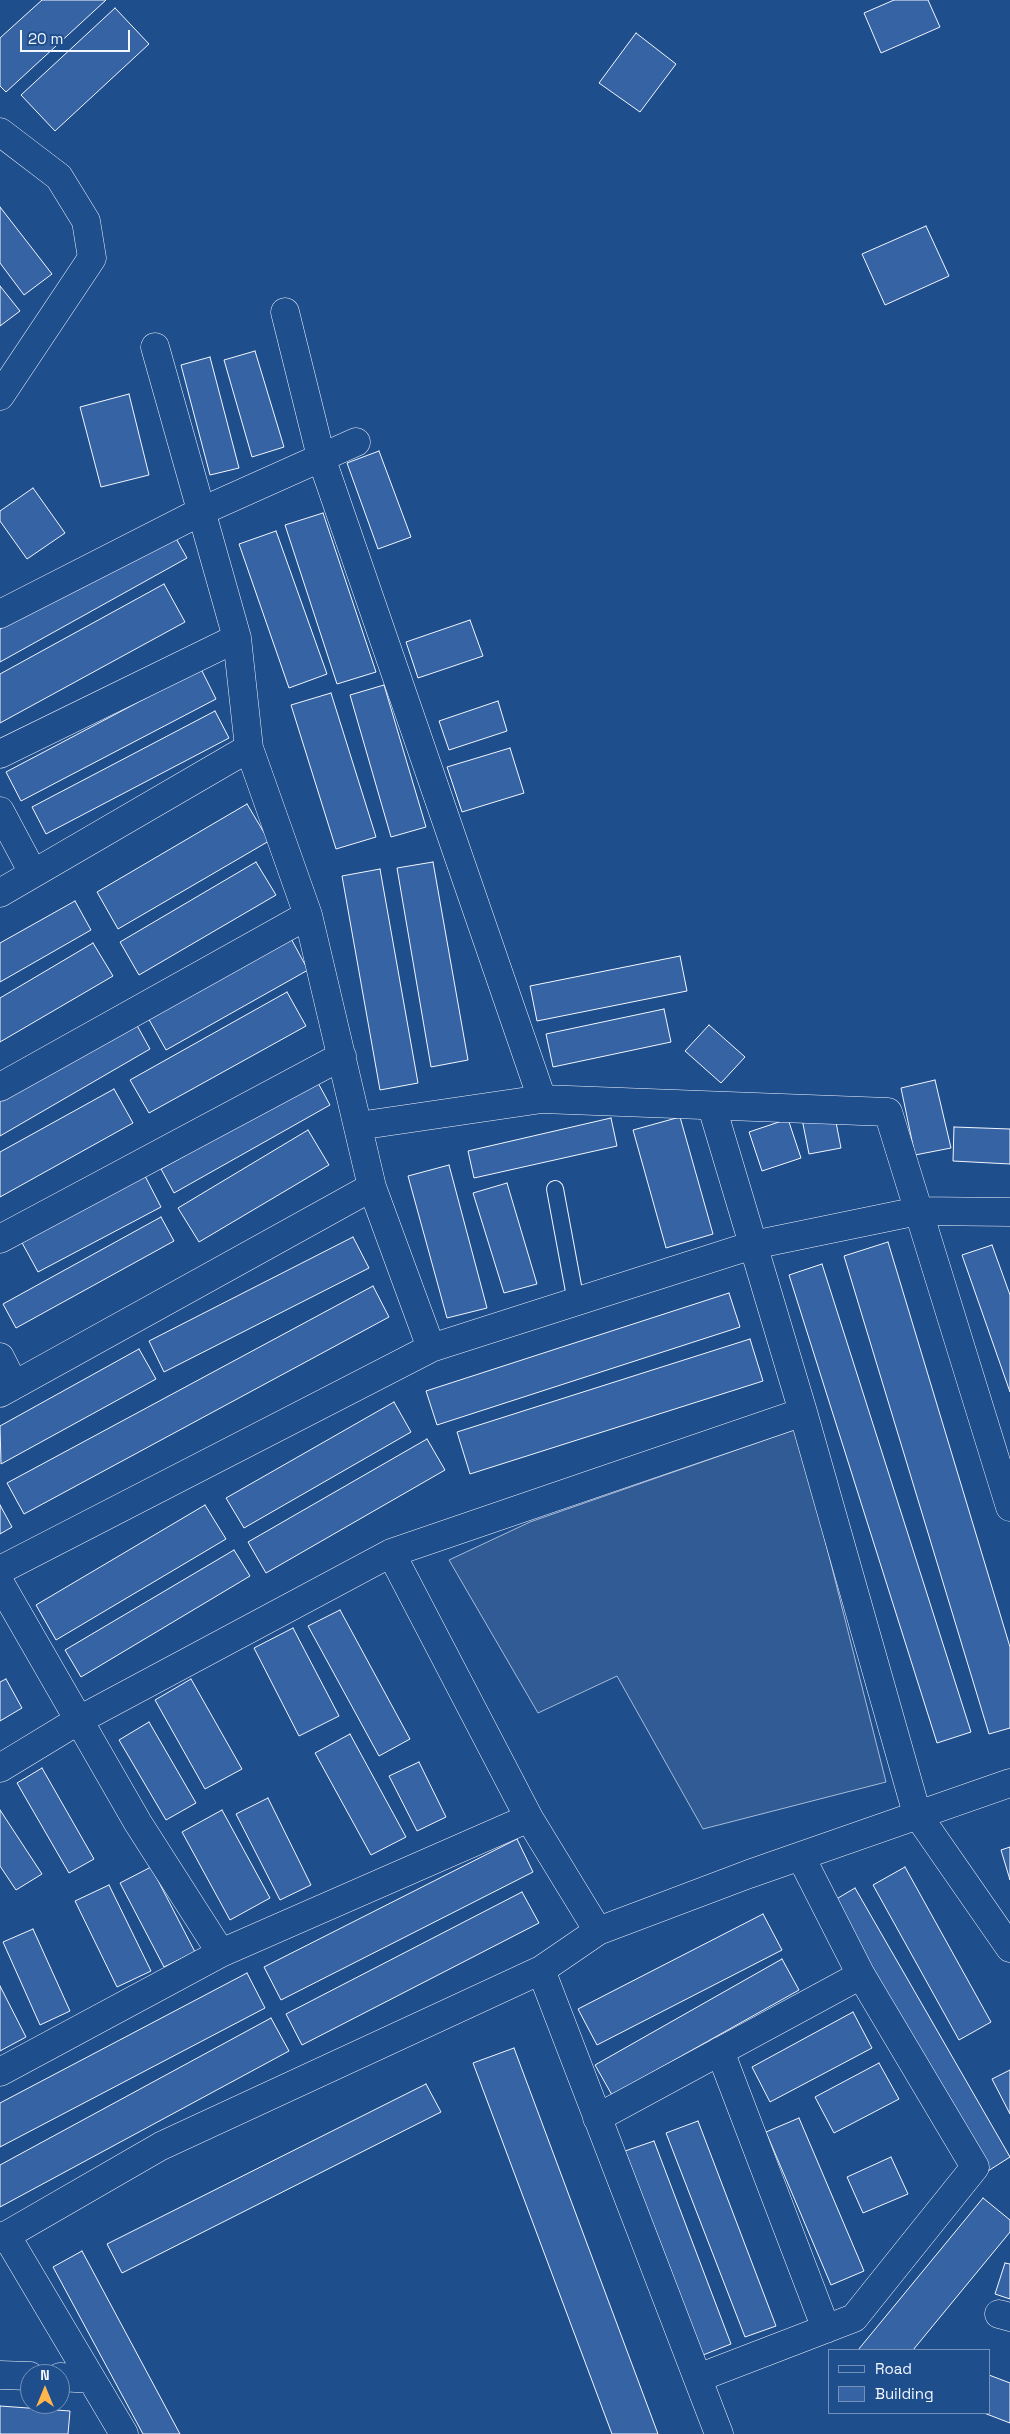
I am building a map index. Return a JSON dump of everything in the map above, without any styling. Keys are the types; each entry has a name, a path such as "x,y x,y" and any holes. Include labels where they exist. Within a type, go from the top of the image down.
{"street":[{"path":"0,132 59,177 86,221 92,258 0,396"},
{"path":"285,312 321,457 542,1099"},
{"path":"155,347 237,638 249,748 308,915 372,1187 431,1348"},
{"path":"0,614 202,511 356,442"},
{"path":"0,754 237,638"},
{"path":"0,893 249,748"},
{"path":"0,811 33,873"},
{"path":"0,1086 308,915"},
{"path":"0,1239 342,1056"},
{"path":"358,1126 542,1099 712,1107 888,1112 918,1211 1003,1457 1010,1507"},
{"path":"712,1107 803,1412 917,1814 1010,1948"},
{"path":"0,1357 7,1389 372,1187"},
{"path":"0,1570 431,1348 753,1245 918,1211 1010,1212"},
{"path":"0,1768 79,1720 391,1553 803,1412"},
{"path":"391,1553 529,1818 598,1932"},
{"path":"0,1583 138,1823 221,1953"},
{"path":"124,2434 3,2237 160,2146 542,1970 598,1932 917,1814 1010,1783"},
{"path":"0,2072 221,1953 529,1818"},
{"path":"698,2378 854,2318 974,2167 861,1975 801,1857"},
{"path":"542,1970 596,2118 719,2434"},
{"path":"596,2118 861,1975"},
{"path":"720,2051 826,2329"},
{"path":"0,2375 20,2376"},
{"path":"70,2377 91,2378"}],"lane":[{"path":"554,1190 576,1302"}],"shaded area":[{"path":"797,1429 886,1782 703,1829 617,1676 538,1713 449,1560 530,1522"}],"building":[{"path":"42,0 106,0 6,92 0,86 0,38"},
{"path":"894,0 928,0 940,27 881,53 864,13"},
{"path":"115,8 149,44 55,131 21,95"},
{"path":"636,33 676,64 640,112 599,83"},
{"path":"0,207 52,274 24,295 0,263"},
{"path":"926,226 949,276 885,305 862,254"},
{"path":"0,286 20,311 0,326"},
{"path":"255,351 284,447 252,457 224,360"},
{"path":"210,357 239,468 210,475 181,365"},
{"path":"129,394 149,475 101,487 80,407"},
{"path":"379,451 411,537 378,549 347,463"},
{"path":"33,488 65,533 27,559 0,521 0,511"},
{"path":"323,513 376,672 337,684 285,525"},
{"path":"276,531 327,674 289,688 239,544"},
{"path":"173,533 187,558 0,662 0,629"},
{"path":"164,584 185,622 0,723 0,674"},
{"path":"470,620 483,656 418,678 406,642"},
{"path":"201,669 216,699 21,801 6,772"},
{"path":"384,685 426,827 391,837 350,695"},
{"path":"331,693 376,837 336,849 291,705"},
{"path":"498,701 507,731 449,750 439,721"},
{"path":"215,711 229,738 46,834 32,807"},
{"path":"510,748 524,793 462,812 447,767"},
{"path":"247,804 269,841 118,929 97,892"},
{"path":"256,862 276,895 139,975 120,942"},
{"path":"433,862 468,1060 431,1067 397,868"},
{"path":"380,869 418,1083 380,1090 342,876"},
{"path":"75,901 91,930 0,982 0,943"},
{"path":"289,935 308,970 166,1050 147,1016"},
{"path":"93,943 113,976 0,1042 0,998"},
{"path":"680,956 687,991 537,1021 530,986"},
{"path":"287,992 306,1026 149,1113 130,1080"},
{"path":"664,1009 671,1042 553,1067 546,1034"},
{"path":"134,1020 150,1049 0,1136 0,1099"},
{"path":"709,1025 745,1057 721,1083 685,1051"},
{"path":"935,1080 951,1148 915,1155 901,1088"},
{"path":"317,1081 330,1105 174,1193 161,1169"},
{"path":"114,1089 133,1123 0,1197 0,1152"},
{"path":"834,1112 841,1148 809,1154 802,1119"},
{"path":"680,1117 713,1234 666,1248 633,1130"},
{"path":"611,1118 617,1146 474,1178 468,1151"},
{"path":"788,1119 801,1158 762,1171 749,1132"},
{"path":"954,1127 1010,1129 1010,1164 953,1161"},
{"path":"308,1130 329,1165 199,1242 178,1208"},
{"path":"449,1165 487,1308 447,1318 408,1176"},
{"path":"145,1176 161,1207 38,1272 21,1241"},
{"path":"507,1183 537,1284 504,1293 473,1193"},
{"path":"161,1217 174,1241 16,1328 3,1304"},
{"path":"353,1237 369,1268 164,1372 149,1341"},
{"path":"888,1242 1010,1647 1010,1728 989,1734 844,1256"},
{"path":"992,1245 1010,1295 1010,1392 962,1255"},
{"path":"822,1264 971,1732 937,1743 789,1275"},
{"path":"373,1286 389,1317 24,1514 7,1483"},
{"path":"729,1293 740,1327 437,1425 426,1391"},
{"path":"750,1339 763,1381 470,1474 457,1432"},
{"path":"139,1349 156,1379 1,1464 0,1426"},
{"path":"394,1402 411,1432 244,1528 226,1498"},
{"path":"427,1439 445,1470 266,1573 248,1542"},
{"path":"0,1505 12,1527 0,1534"},
{"path":"205,1505 226,1539 56,1640 36,1605"},
{"path":"234,1550 250,1576 81,1677 65,1650"},
{"path":"340,1610 410,1739 379,1756 308,1626"},
{"path":"293,1628 339,1716 299,1736 254,1648"},
{"path":"6,1679 22,1708 0,1721 0,1682"},
{"path":"191,1679 242,1769 205,1789 155,1700"},
{"path":"149,1722 196,1803 166,1820 119,1740"},
{"path":"350,1734 406,1837 371,1855 315,1753"},
{"path":"419,1762 446,1817 417,1831 389,1776"},
{"path":"42,1768 94,1859 69,1873 17,1783"},
{"path":"268,1798 311,1885 280,1900 236,1814"},
{"path":"0,1810 42,1874 16,1890 0,1866"},
{"path":"222,1810 270,1898 230,1920 182,1832"},
{"path":"517,1839 533,1872 281,2000 264,1967"},
{"path":"1010,1847 1010,1880 1001,1850"},
{"path":"151,1867 195,1952 164,1967 120,1883"},
{"path":"905,1867 991,2022 959,2040 873,1885"},
{"path":"109,1885 151,1971 117,1987 75,1901"},
{"path":"855,1888 1010,2157 988,2171 833,1901"},
{"path":"522,1892 539,1923 302,2045 286,2014"},
{"path":"763,1914 782,1950 597,2045 578,2009"},
{"path":"33,1929 70,2011 40,2025 3,1942"},
{"path":"782,1959 799,1990 612,2095 595,2065"},
{"path":"247,1973 265,2008 0,2147 0,2103"},
{"path":"0,1986 26,2037 0,2051"},
{"path":"853,2012 872,2048 770,2102 752,2067"},
{"path":"271,2018 289,2051 0,2207 0,2165"},
{"path":"514,2048 658,2434 612,2434 473,2063"},
{"path":"879,2063 899,2099 834,2133 815,2097"},
{"path":"1010,2070 1010,2114 992,2079"},
{"path":"426,2084 441,2112 122,2273 107,2244"},
{"path":"799,2118 864,2271 831,2285 766,2132"},
{"path":"698,2121 776,2326 745,2337 666,2133"},
{"path":"654,2141 731,2344 703,2355 625,2151"},
{"path":"891,2157 908,2194 863,2213 847,2177"},
{"path":"983,2198 1010,2220 1010,2232 914,2349 859,2349"},
{"path":"82,2251 180,2434 143,2434 53,2267"},
{"path":"1005,2263 1010,2264 1010,2299 995,2294"},
{"path":"990,2375 1010,2383 1010,2423 987,2414 990,2414"},
{"path":"0,2406 20,2407 20,2414 70,2414 68,2434 0,2434"}]}
